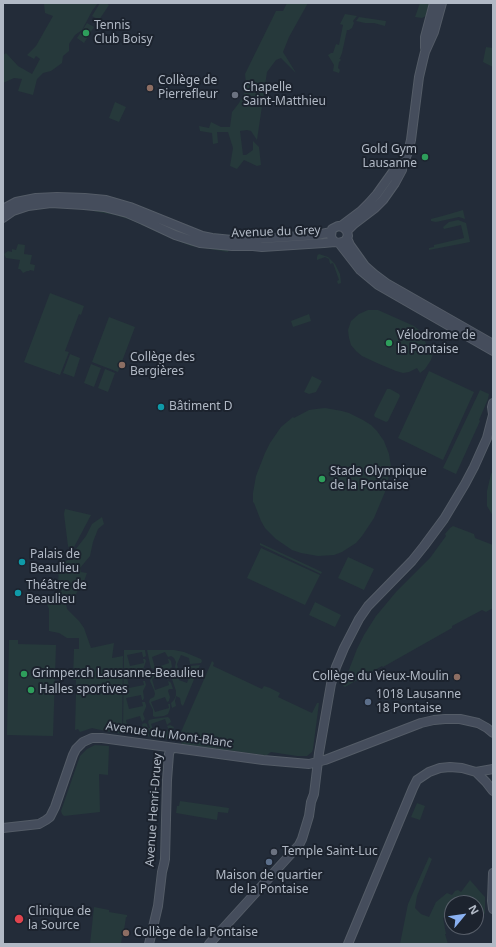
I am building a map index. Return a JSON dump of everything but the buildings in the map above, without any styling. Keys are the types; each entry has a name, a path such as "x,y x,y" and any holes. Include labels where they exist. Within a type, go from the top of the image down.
{"street":[{"path":"425,52 425,37 434,3"},
{"path":"337,242 343,242 345,232 383,200 402,170 411,140 419,77 425,52 434,32 442,3"},
{"path":"3,209 9,205 25,200 46,197 57,200"},
{"name":"Avenue du Grey","path":"57,200 93,198 119,203 202,236 218,239 232,240 276,238 317,235 331,232"},
{"path":"3,218 13,211 28,206 44,204 57,200"},
{"name":"Avenue du Grey","path":"57,200 120,211 175,235 200,243 262,247 337,242"},
{"path":"493,344 381,280 365,266 350,245 345,232 335,227 331,232 331,237 337,242 360,270 378,285 493,351"},
{"path":"208,944 299,845 310,816 320,743 331,684 351,633 368,606 412,561 424,546 444,518 465,484 487,438 493,415 493,403"},
{"name":"Avenue du Mont-Blanc","path":"3,828 39,824 53,813 76,749 87,739 92,738 102,738 295,764 308,764 421,723 434,720 460,719 478,723 493,733"},
{"path":"320,743 328,754 336,755"},
{"name":"Avenue Henri-Druey","path":"149,944 158,906 164,864 167,780 169,754 171,748"},
{"path":"348,944 417,780 429,772 450,766 476,772 493,770"},
{"path":"476,772 493,791"},
{"path":"493,873 493,909"}],"shaded area":[{"path":"42,3 98,3 82,30 75,35 69,44 69,51 63,56 62,63 51,71 43,73 37,79 33,95 18,91 22,79 14,78 3,83 3,55 6,53 18,66 32,74 40,59 36,56 34,59 27,55 36,46 53,16 45,13 44,4"},
{"path":"100,3 106,3 109,5 99,20 92,16"},
{"path":"287,3 308,3 289,37 283,52 296,73 281,58 276,60 267,72 257,140 251,131 240,131 243,155 246,155 253,150 253,141 259,147 261,165 257,166 244,160 237,169 230,166 233,148 228,132 217,132 218,143 213,144 212,133 200,131 199,126 209,128 211,122 221,127 230,127 232,112 247,88 245,74 276,11 283,11"},
{"path":"420,3 429,3 426,16 422,18 415,17"},
{"path":"345,14 357,16 353,21 354,23 352,28 347,30 342,53 339,58 341,60 338,68 340,70 339,73 333,71 334,65 328,55 333,53 336,44 339,45 343,25 340,24"},
{"path":"359,17 386,21 385,26 356,21"},
{"name":"Tennis Club Boisy","path":"87,23 94,27 84,43 77,38"},
{"path":"486,47 493,48 493,67 483,62"},
{"path":"115,102 126,107 119,122 109,118"},
{"path":"93,209 116,212 208,248 229,249 228,252 191,246 131,220 93,211"},
{"path":"463,210 465,219 459,217 436,222 431,221 431,219"},
{"path":"458,220 466,223 470,242 429,250 429,248 434,247 434,245 464,238 461,225 444,229 443,227 449,222"},
{"path":"18,244 25,245 24,254 32,255 30,264 35,265 34,271 30,270 23,273 20,269 18,269 20,260 6,258 4,254 8,251 12,252 12,249 16,250"},
{"path":"318,254 328,257 335,264 340,274 341,283 338,284 337,281 339,280 333,263 330,264 329,259 325,257 317,260"},
{"path":"50,293 84,306 81,315 79,314 65,351 69,352 60,375 24,362"},
{"name":"Vélodrome de la Pontaise","path":"368,310 378,310 414,326 423,336 427,346 433,344 434,350 431,360 425,369 420,373 417,368 403,373 362,356 356,351 351,345 348,330 351,321 359,314"},
{"path":"309,314 311,321 293,327 291,321"},
{"path":"109,317 135,327 118,372 92,362"},
{"path":"70,354 80,358 74,377 63,373"},
{"path":"91,364 101,368 94,387 84,383"},
{"path":"105,369 115,373 108,392 98,388"},
{"path":"429,371 474,392 443,460 398,438"},
{"path":"312,376 322,381 316,392 309,394 304,392"},
{"path":"387,389 390,389 400,396 388,421 386,422 375,417 374,415"},
{"path":"480,390 489,394 488,399 479,420 480,421 456,474 443,468"},
{"name":"Stade Olympique de la Pontaise","path":"325,408 349,413 371,425 384,441 389,454 391,467 385,492 374,518 362,536 356,543 342,552 334,555 318,556 292,550 276,539 265,528 261,521 253,502 253,493 256,476 265,453 281,427 293,417 294,418 309,410"},
{"path":"493,471 493,516 487,506 487,491"},
{"path":"65,509 91,515 73,549 70,549 68,546 64,514"},
{"path":"102,517 104,524 98,529 90,556 80,568 81,572 87,573 82,587 78,590 75,596 67,600 66,604 67,609 84,628 91,648 114,643 112,658 123,656 122,734 92,728 80,732 78,729 75,730 77,689 76,680 73,680 74,649 79,649 79,638 67,638 59,633 49,631 49,609 43,595 58,596 59,553 64,553 63,561 70,559 72,554 86,536 92,524"},
{"path":"453,526 474,534 475,538 493,545 493,608 486,612 482,610 383,667 382,666 345,687 343,686 357,649 376,616 396,592 430,558 446,536 445,534"},
{"path":"260,543 322,572 321,574 260,545"},
{"path":"261,548 320,575 305,605 247,578"},
{"path":"348,557 374,569 364,590 338,578"},
{"path":"315,602 341,615 335,627 309,615"},
{"name":"Halles sportives","path":"9,640 18,640 18,644 56,645 53,736 7,735"},
{"path":"124,650 145,650 146,656 143,657 142,652 127,655 130,666 144,663 143,659 146,661 143,670 143,679 141,673 127,676 129,688 144,685 143,681 145,681 146,685 143,691 143,700 141,695 126,698 129,709 143,706 142,702 145,702 146,705 143,714 145,719 142,722 140,716 126,720 128,731 143,728 142,724 145,723 147,724 148,728 150,728 148,722 149,720 168,717 171,722 167,725 165,719 151,724 155,735 169,730 167,726 170,725 174,727 169,738 165,739 123,732"},
{"path":"147,650 174,650 184,652 201,659 202,661 201,663 190,664 189,658 181,655 177,664 178,669 176,669 176,662 174,658 171,656 168,657 165,652 152,657 155,668 169,663 168,659 171,661 172,667 168,670 157,670 151,668"},
{"path":"212,661 214,663 213,666 262,689 264,686 270,688 280,693 278,697 312,713 317,703 319,703 312,752 307,756 271,752 264,755 182,744 182,738 180,737 181,732"},
{"path":"200,665 183,706 180,698 176,696 176,706 172,708 171,703 176,695 172,679 173,675 178,673 179,680 187,683 190,675 190,666"},
{"path":"155,672 168,673 170,678 167,680 165,674 152,679 155,690 169,685 168,681 171,683 173,689 169,689 168,691 170,697 169,701 167,702 165,697 151,702 155,712 169,708 168,704 170,704 168,714 155,717 153,716 153,710 149,702 155,694 150,681 152,674"},
{"path":"95,745 109,746 108,775 99,774 100,812 64,816 61,811 80,756 87,749"},
{"path":"180,801 229,808 228,813 218,812 217,820 176,813 177,806 179,806"},
{"path":"417,803 425,806 420,820 411,817"},
{"path":"429,857 432,859 417,896 415,908 421,914 429,917 436,902 444,895 444,935 448,944 400,944 408,904"},
{"path":"470,880 483,895 452,895 458,890 461,892"},
{"path":"484,896 485,897 485,914 484,913"},
{"path":"94,907 109,910 109,912 127,915 121,944 90,944"}],"place":[{"name":"Tennis Club Boisy","path":"86,33"},
{"name":"Collège de Pierrefleur","path":"150,88"},
{"name":"Chapelle Saint-Matthieu","path":"235,95"},
{"name":"Gold Gym Lausanne","path":"425,157"},
{"name":"Vélodrome de la Pontaise","path":"389,343"},
{"name":"Collège des Bergières","path":"122,365"},
{"name":"Bâtiment D","path":"161,407"},
{"name":"Stade Olympique de la Pontaise","path":"322,479"},
{"name":"Palais de Beaulieu","path":"22,562"},
{"name":"Théâtre de Beaulieu","path":"18,593"},
{"name":"Grimper.ch Lausanne-Beaulieu","path":"24,674"},
{"name":"Collège du Vieux-Moulin","path":"457,677"},
{"name":"Halles sportives","path":"31,690"},
{"name":"1018 Lausanne 18 Pontaise","path":"368,702"},
{"name":"Temple Saint-Luc","path":"274,852"},
{"name":"Maison de quartier de la Pontaise","path":"269,862"},
{"name":"Clinique de la Source","path":"19,919"},
{"name":"Collège de la Pontaise","path":"126,933"}]}
